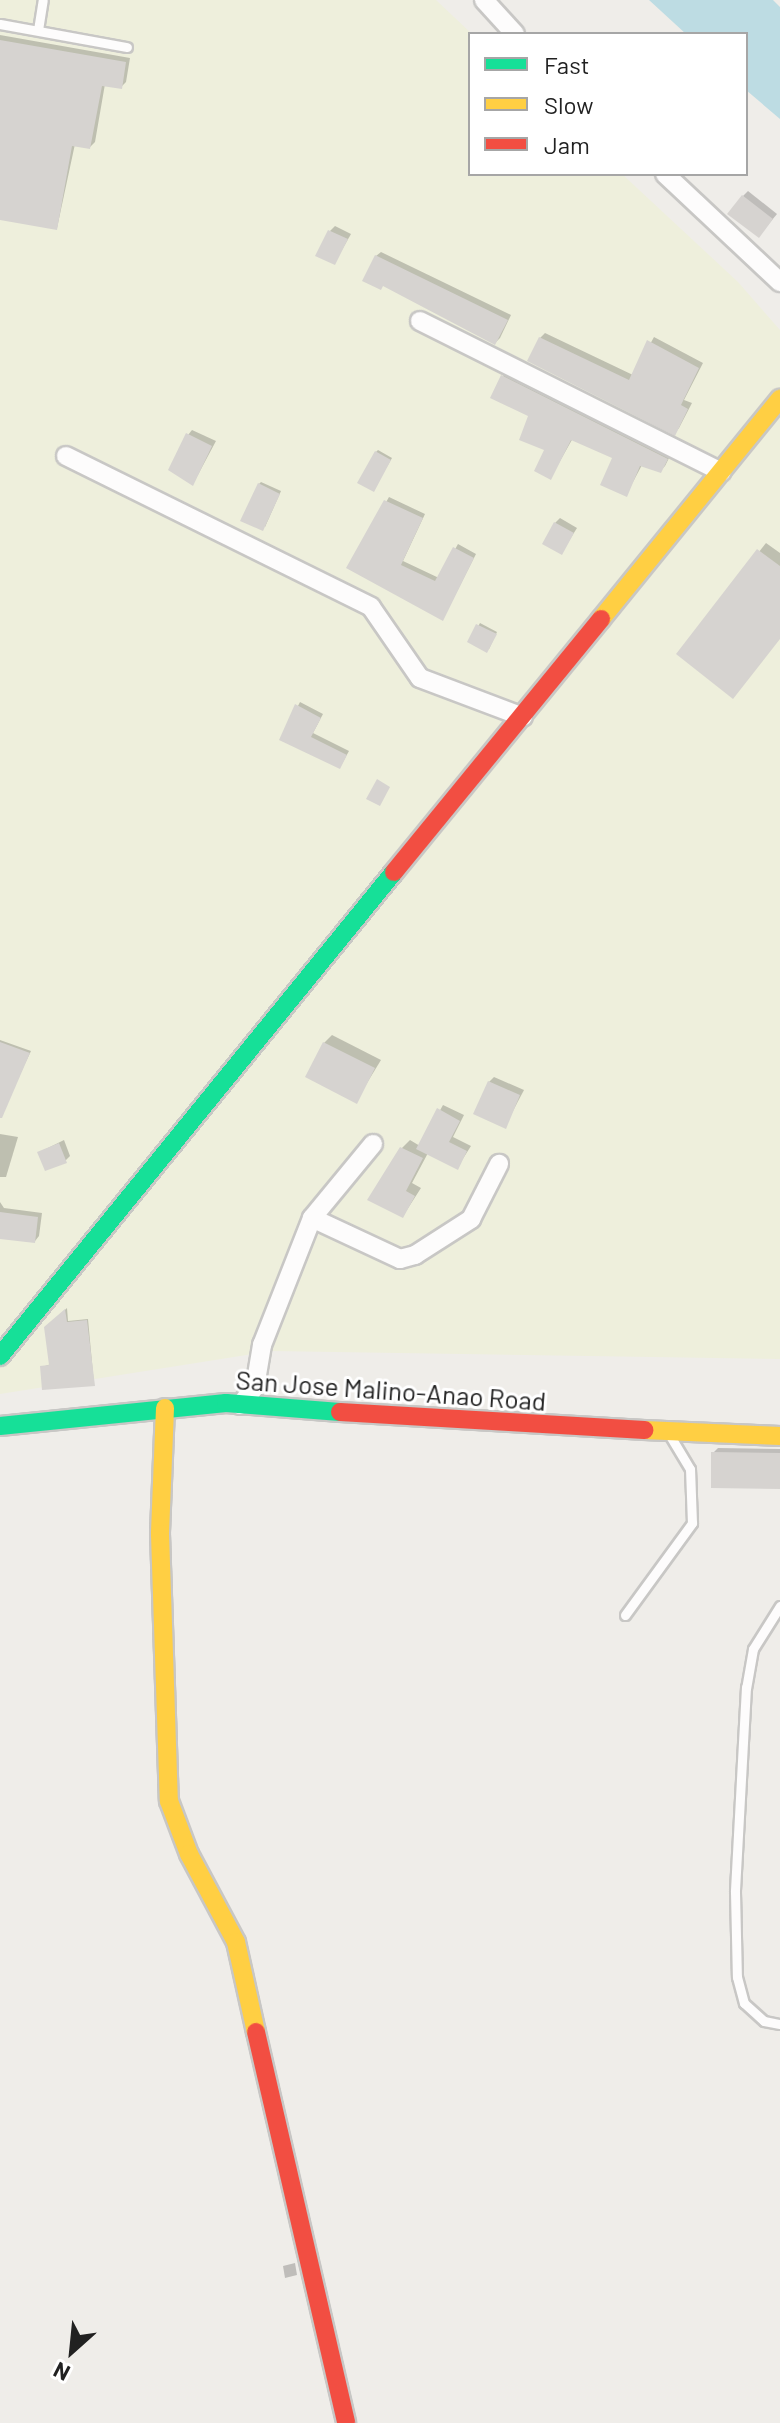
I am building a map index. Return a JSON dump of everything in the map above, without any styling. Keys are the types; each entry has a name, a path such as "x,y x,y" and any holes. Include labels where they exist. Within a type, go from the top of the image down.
{"street":[{"path":"484,0 513,32"},
{"path":"667,176 780,282"},
{"path":"420,321 721,472"},
{"path":"0,1356 780,399"},
{"path":"66,456 371,607 420,678 523,717"},
{"path":"240,1405 255,1387 262,1345 312,1218 373,1144"},
{"path":"312,1218 400,1259 415,1255 471,1219 499,1164"},
{"name":"San Jose Malino-Anao Road","path":"0,1426 165,1408 240,1405 669,1434 780,1436"},
{"path":"165,1408 160,1534 169,1801 189,1854 236,1942 346,2423"}],"lane":[{"path":"38,30 43,0"},
{"path":"0,24 127,47"},
{"path":"625,1615 692,1523 690,1469 669,1434"},
{"path":"780,1606 753,1649 746,1687 735,1892 737,1977 744,2003 764,2021 780,2024"}],"green space":[{"path":"0,0 436,0 470,32 468,176 624,176 738,282 780,330 780,1359 271,1351 0,1394"}],"water":[{"path":"649,0 773,0 780,7 780,119 748,92 748,32 684,32"}],"building":[{"path":"0,40 126,62 122,89 102,86 90,149 72,146 57,230 0,220"},
{"path":"742,195 773,219 759,238 727,214"},
{"path":"328,230 348,239 335,265 315,256"},
{"path":"375,255 508,320 495,345 383,286 381,290 362,281"},
{"path":"539,337 629,380 647,340 699,368 681,405 688,409 675,436 527,361"},
{"path":"501,375 668,459 661,473 640,466 627,497 600,485 612,458 571,440 551,480 534,471 544,450 519,440 528,416 490,398"},
{"path":"186,433 212,446 193,486 168,470"},
{"path":"375,451 391,460 374,492 357,483"},
{"path":"258,483 280,494 263,531 240,521"},
{"path":"384,500 423,518 401,565 435,581 453,547 474,558 443,621 346,568"},
{"path":"554,522 574,533 562,555 542,544"},
{"path":"757,549 780,566 780,639 733,699 676,654"},
{"path":"476,624 497,634 487,653 467,642"},
{"path":"295,704 321,718 311,737 347,755 340,769 279,740"},
{"path":"377,779 390,787 380,806 366,799"},
{"path":"0,1042 30,1053 2,1118 0,1118"},
{"path":"323,1042 375,1068 357,1104 305,1077"},
{"path":"488,1081 520,1095 506,1129 473,1114"},
{"path":"437,1108 460,1121 449,1142 467,1151 458,1170 416,1149"},
{"path":"59,1143 67,1163 45,1171 37,1152"},
{"path":"400,1147 423,1158 406,1191 415,1196 403,1218 367,1200"},
{"path":"0,1212 38,1217 35,1243 0,1239"},
{"path":"65,1309 67,1322 87,1320 95,1386 42,1390 40,1366 49,1365 44,1327"},
{"path":"711,1452 780,1453 780,1489 711,1488"}],"traffic: fast":[{"path":"0,1356 394,872"},
{"path":"0,1426 226,1403 340,1412"}],"traffic: slow":[{"path":"601,619 780,399"},
{"path":"165,1408 160,1534 169,1801 189,1854 236,1942 256,2032"},
{"path":"644,1430 780,1436"}],"traffic: jam":[{"path":"394,872 601,619"},
{"path":"340,1412 644,1430"},
{"path":"256,2032 346,2423"}]}
